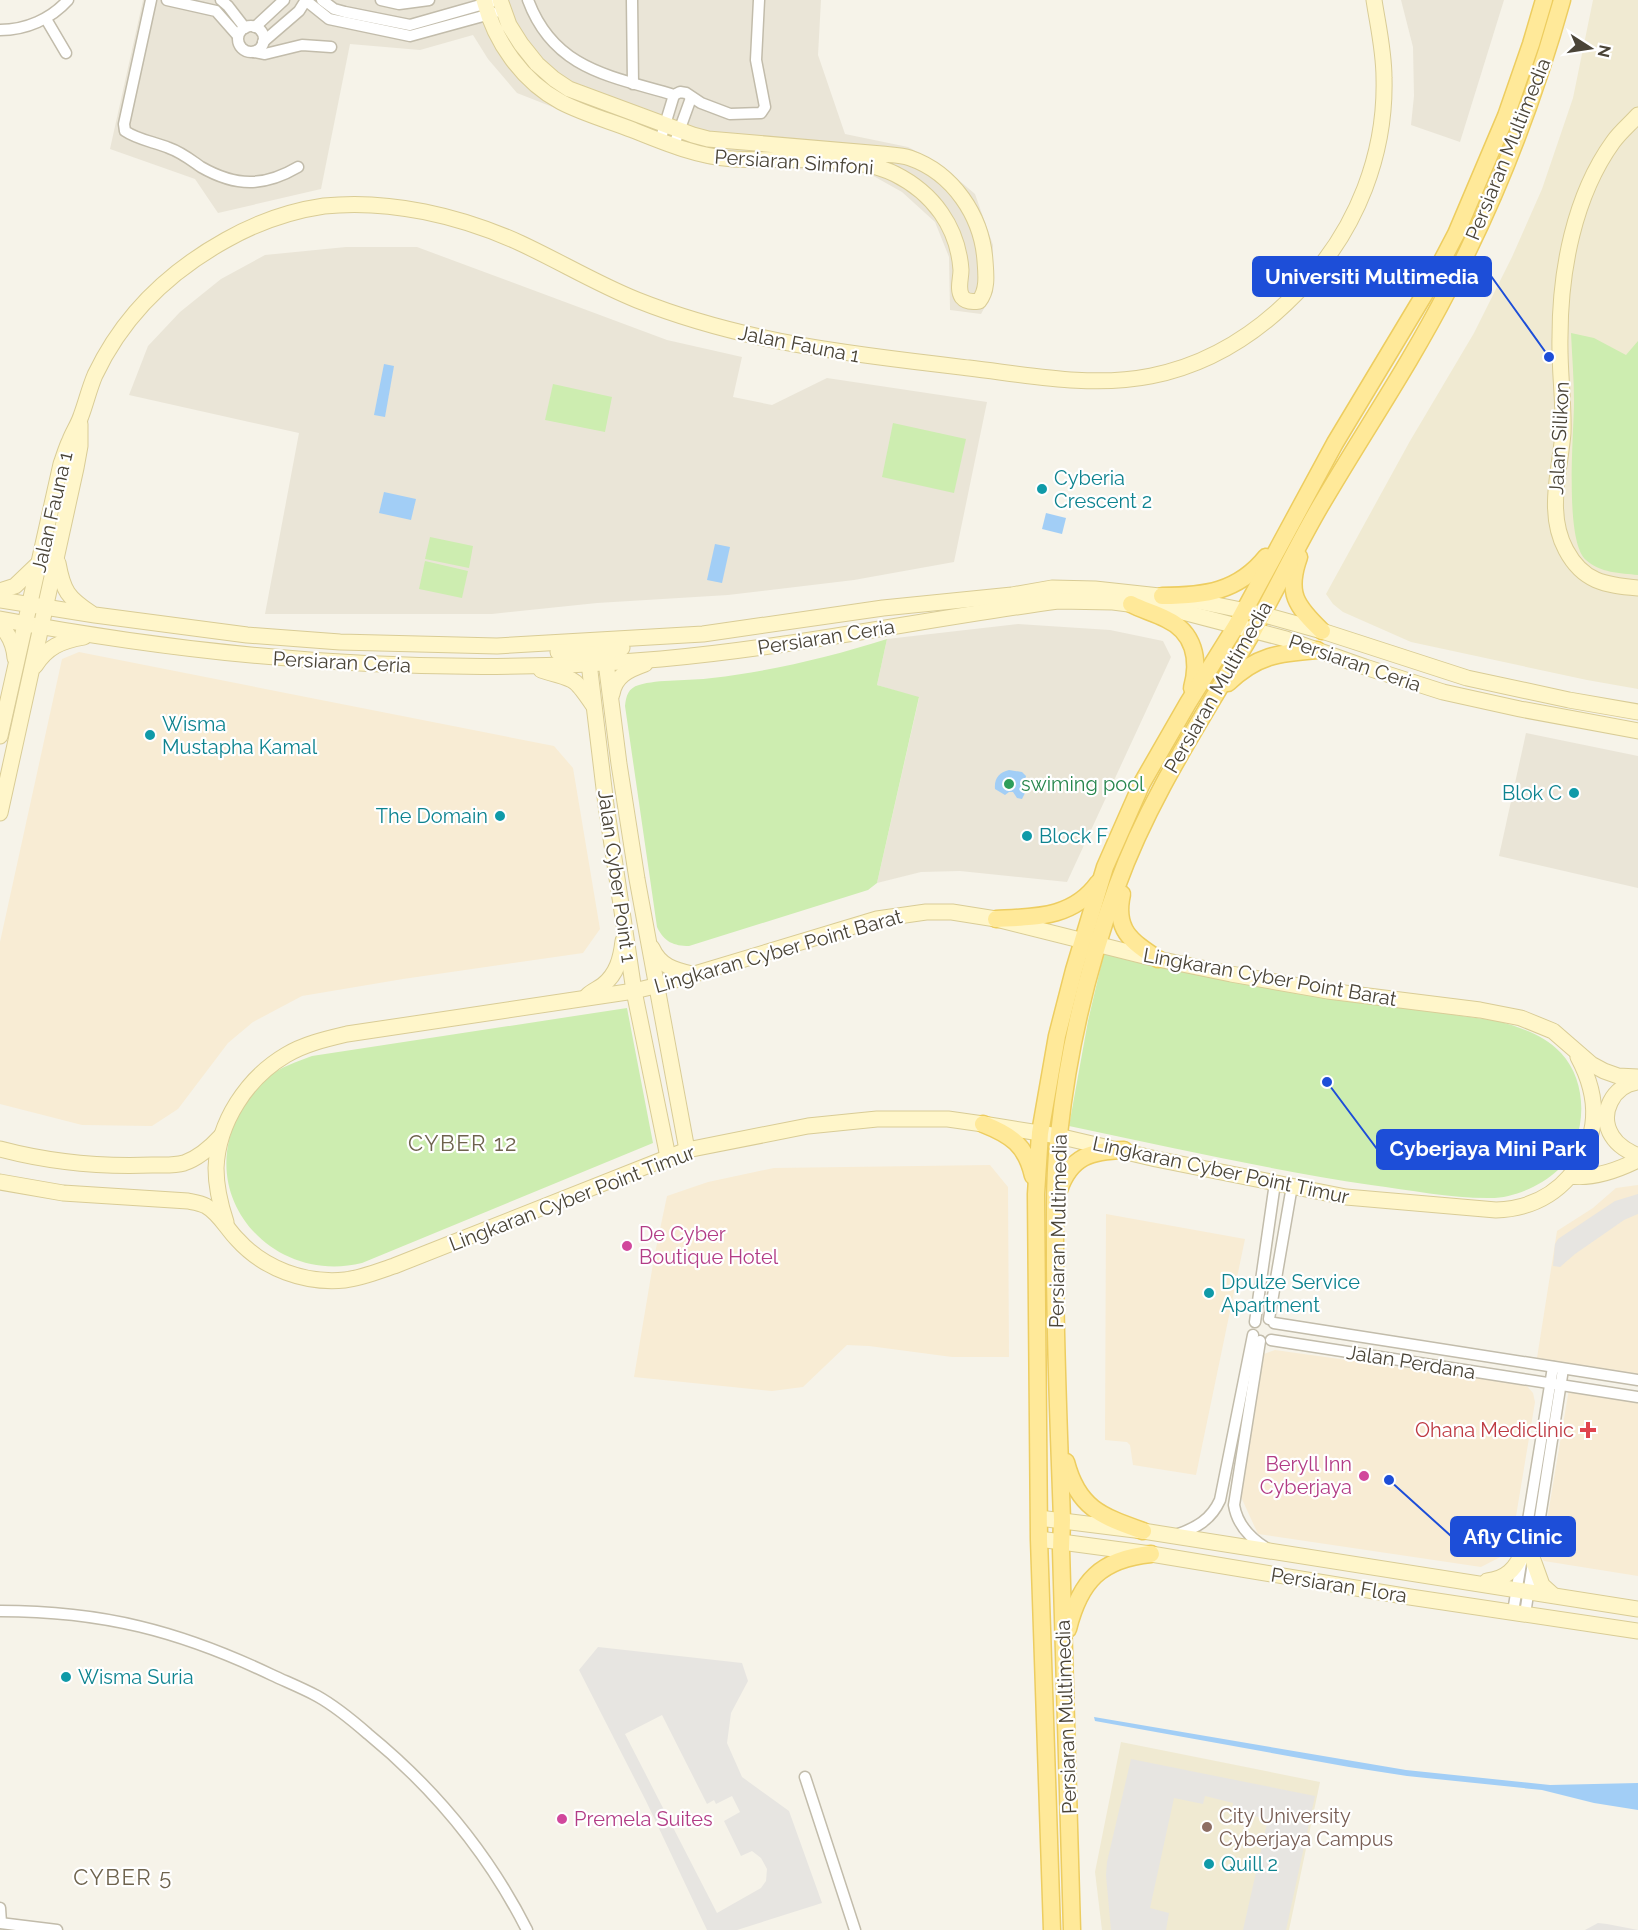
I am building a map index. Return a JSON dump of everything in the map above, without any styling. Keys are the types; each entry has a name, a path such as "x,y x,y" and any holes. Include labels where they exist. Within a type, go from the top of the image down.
{"main road":[{"name":"Persiaran Multimedia","path":"1072,1930 1060,1543 1062,1520 1055,1202 1058,1136 1100,880 1117,835 1142,783 1236,626 1335,444 1424,295 1456,234 1506,116 1544,0"},
{"name":"Persiaran Multimedia","path":"1052,1930 1039,1539 1036,1194 1040,1132 1057,1036 1090,943 1151,806 1253,630 1322,504 1427,329 1466,254 1519,132 1562,0"},
{"path":"1322,504 1293,573 1292,584 1296,600 1322,631"},
{"path":"1162,596 1186,596 1225,589 1248,577 1268,554 1298,512"},
{"path":"1131,604 1165,618 1189,637 1193,643 1197,666 1188,703"},
{"path":"1203,714 1221,690 1251,664 1279,653 1317,650"},
{"path":"1158,959 1126,935 1120,918 1120,908 1134,859 1169,772"},
{"path":"996,919 1042,917 1053,914 1080,901 1094,889 1100,880"},
{"path":"983,1124 1004,1133 1019,1144 1031,1167 1036,1194"},
{"path":"1055,1202 1063,1179 1069,1169 1081,1158 1099,1152 1124,1150"},
{"path":"1059,1422 1071,1482 1080,1496 1103,1515 1143,1531"},
{"path":"1064,1647 1077,1599 1084,1586 1095,1574 1120,1560 1151,1554"}],"street":[{"path":"0,30 34,24 46,19 57,13 68,0"},
{"path":"151,0 124,124 126,131 169,147 210,171 231,180 250,183 263,182 284,175 298,167"},
{"path":"167,0 218,4 246,30 261,32 263,42"},
{"path":"284,0 246,30 240,47 247,52 265,54 302,45 331,47"},
{"path":"322,0 334,9 410,25 493,5"},
{"path":"381,0 399,4 429,0"},
{"path":"528,0 533,14 559,49 568,57 594,71 674,95 680,92 686,93 691,98 730,114 745,115 761,113 765,107 756,60 759,0"},
{"path":"632,0 633,84"},
{"name":"Jalan Fauna 1","path":"0,736 61,465 69,441 80,421 96,374 131,317 153,293 198,255 241,232 276,217 322,207 360,204 416,211 482,227 633,298 686,318 741,334 831,352 914,363 1063,379 1134,379 1184,367 1258,330 1283,308 1311,278 1349,227 1361,202 1371,172 1383,112 1384,79 1374,0"},
{"path":"254,52 307,1 329,19 410,36 493,5"},
{"name":"Persiaran Simfoni","path":"493,5 521,44 554,79 569,89 672,128 728,142 909,158 929,168 948,181 974,218 981,239 986,273 983,296 979,301 971,302 962,296 960,260 955,237 942,212 927,196 898,175 875,166 805,159 716,158 667,143 569,106 548,93 520,69 507,54 493,5"},
{"path":"46,19 66,53"},
{"path":"672,128 674,95"},
{"path":"667,143 672,128 691,98"},
{"name":"Jalan Silikon","path":"1638,115 1614,141 1598,168 1586,194 1568,254 1560,309 1563,434 1556,500 1557,521 1565,549 1577,566 1589,577 1601,582 1638,588"},
{"path":"927,196 915,182 914,175 920,170 929,168"},
{"name":"Jalan Fauna 1","path":"0,813 76,468 80,446 80,421"},
{"path":"57,554 65,590 74,601 95,615"},
{"path":"0,591 15,586 40,562"},
{"name":"Persiaran Ceria","path":"0,600 247,635 352,642 514,645 681,635 771,625 883,608 1012,595 1052,588 1095,589 1162,596 1261,614 1322,631 1467,678 1638,712"},
{"name":"Persiaran Ceria","path":"0,619 180,648 262,658 482,668 596,660 659,659 774,645 1058,600 1131,604 1174,610 1286,639 1443,692 1638,731"},
{"path":"0,625 7,632 12,643 16,664"},
{"path":"29,675 50,647 62,641 95,635"},
{"path":"514,645 532,652 596,660 616,649 668,645 681,635"},
{"path":"612,699 615,683 619,677 641,665 659,659"},
{"name":"Jalan Cyber Point 1","path":"596,660 612,699 619,764 655,986 687,1150"},
{"name":"Jalan Cyber Point 1","path":"596,660 596,710 606,806 634,991 668,1157"},
{"path":"528,666 565,676 576,682 596,710"},
{"name":"Lingkaran Cyber Point Barat","path":"224,1131 238,1099 249,1085 285,1056 323,1039 634,991 878,920 926,912 952,912 996,919 1158,959 1328,991 1448,1005 1521,1018 1553,1031 1591,1064 1604,1071 1638,1079"},
{"path":"583,1000 608,980 617,967 623,943 624,922"},
{"path":"648,940 655,955 666,966 695,974"},
{"name":"Lingkaran Cyber Point Timur","path":"0,1182 63,1193 188,1200 206,1206 259,1260 290,1275 326,1281 347,1280 394,1266 687,1150 762,1134 878,1119 948,1119 1040,1132 1156,1159 1346,1197 1452,1207 1505,1209 1529,1206 1556,1191 1579,1164 1588,1146 1594,1110 1587,1075 1574,1049"},
{"path":"1570,1176 1589,1177 1628,1165 1638,1158 1625,1150 1612,1136 1608,1128 1607,1111 1618,1090 1638,1079"},
{"path":"0,1149 24,1155 96,1165 181,1164 197,1158 213,1146 224,1131"},
{"path":"224,1131 216,1168 220,1202 226,1225"},
{"path":"1261,1339 1252,1330 1275,1183"},
{"path":"1261,1339 1275,1334 1272,1321 1292,1186"},
{"name":"Jalan Perdana","path":"1255,1322 1262,1318 1376,1340 1638,1380"},
{"path":"1173,1536 1199,1526 1215,1510 1220,1500 1261,1339"},
{"path":"1261,1339 1234,1505 1238,1519 1248,1534 1256,1542 1272,1551"},
{"name":"Jalan Perdana","path":"1261,1339 1638,1397"},
{"path":"1373,1356 1376,1340"},
{"path":"1408,1362 1410,1345"},
{"path":"1468,1371 1471,1354"},
{"path":"1519,1613 1558,1368"},
{"name":"Persiaran Flora","path":"1040,1518 1143,1531 1638,1609"},
{"name":"Persiaran Flora","path":"1039,1539 1151,1554 1638,1631"},
{"path":"1475,1582 1494,1580 1510,1573 1528,1556"},
{"path":"1528,1556 1542,1585 1554,1595"},
{"path":"0,1611 66,1613 118,1621 173,1635 225,1653 317,1696 399,1759 439,1800 494,1874 527,1930"},
{"path":"805,1777 855,1930"},
{"path":"0,1908 0,1923 57,1930"}],"shaded area":[{"path":"143,0 821,0 818,55 845,134 908,147 940,164 975,194 993,245 993,292 981,314 950,310 949,257 935,222 902,192 868,173 711,165 654,147 517,93 488,59 473,35 420,50 350,44 321,189 218,213 195,179 110,149"},
{"path":"1401,0 1504,0 1460,142 1411,125 1414,96 1413,47"},
{"path":"1593,0 1638,0 1638,689 1411,642 1343,612 1326,594 1410,441 1474,333 1512,257 1542,189 1573,98"},
{"path":"346,247 417,247 667,340 742,357 733,397 772,405 827,378 987,402 954,562 854,580 728,595 597,603 492,614 265,614 299,433 129,395 148,346 180,312 221,279 265,255"},
{"path":"1018,624 1110,630 1163,641 1171,657 1067,882 960,871 921,872 877,883 919,698 877,685 887,639"},
{"path":"79,652 554,746 573,768 600,929 583,953 302,996 253,1022 228,1043 178,1109 152,1126 82,1125 0,1104 0,942 62,659"},
{"path":"1526,733 1638,756 1638,888 1499,856"},
{"path":"990,1165 1008,1187 1009,1357 952,1357 847,1345 803,1387 772,1391 634,1377 667,1196 708,1182 774,1168"},
{"path":"1638,1185 1638,1376 1537,1358 1557,1231 1593,1208 1616,1188"},
{"path":"1638,1194 1638,1214 1624,1220 1560,1267 1553,1266 1555,1244 1558,1239 1615,1201"},
{"path":"1106,1214 1245,1239 1196,1475 1133,1465 1130,1445 1127,1442 1105,1440"},
{"path":"1275,1350 1526,1385 1533,1393 1535,1402 1510,1552 1481,1567 1258,1534 1241,1497 1264,1354"},
{"path":"1569,1389 1638,1399 1638,1576 1544,1561 1541,1556"},
{"path":"598,1647 742,1663 748,1681 731,1713 727,1743 742,1777 789,1811 822,1903 737,1930 707,1930 646,1801 579,1670","holes":["662,1715 707,1804 714,1800 716,1804 732,1796 740,1812 724,1821 741,1856 752,1851 761,1858 767,1869 766,1881 761,1888 717,1913 625,1734"]},
{"name":"City University Cyberjaya Campus","path":"1121,1742 1320,1782 1289,1930 1102,1930 1095,1872"},
{"path":"1131,1759 1315,1796 1286,1930 1243,1930 1268,1819 1232,1811 1233,1803 1205,1796 1203,1804 1174,1798 1150,1908 1169,1913 1166,1930 1111,1930 1107,1862"},
{"path":"1598,1923 1607,1924 1638,1930 1585,1930"}],"green space":[{"path":"1571,333 1594,338 1626,355 1638,341 1638,575 1610,572 1598,568 1586,560 1579,549 1575,532 1572,485 1574,402"},
{"path":"553,384 612,397 605,432 545,420"},
{"path":"893,423 966,439 954,493 882,477"},
{"path":"430,537 473,546 469,568 425,559"},
{"path":"425,561 468,571 462,598 419,589"},
{"path":"887,639 877,685 919,697 877,883 868,890 689,946 674,944 666,940 657,927 625,706 630,690 647,683 712,678 779,667"},
{"path":"1104,953 1177,971 1293,992 1498,1021 1524,1029 1547,1041 1561,1053 1577,1080 1581,1112 1575,1143 1568,1158 1558,1170 1535,1186 1516,1194 1497,1198 1473,1198 1333,1179 1069,1126 1088,1021"},
{"path":"627,1008 653,1143 362,1263 329,1266 299,1261 272,1248 251,1228 235,1204 227,1176 228,1145 239,1114 251,1094 258,1085 283,1068 312,1056"}],"water":[{"path":"384,364 394,366 385,417 374,415"},
{"path":"384,492 416,499 411,520 379,513"},
{"path":"1046,513 1066,518 1062,534 1042,529"},
{"path":"715,544 730,547 722,583 707,580"},
{"name":"swiming pool","path":"1009,770 1022,772 1026,776 1024,788 1026,791 1022,799 1017,798 1013,792 1005,795 995,789 998,776"},
{"path":"1094,1717 1406,1770 1550,1785 1638,1783 1638,1810 1594,1803 1542,1790 1407,1776 1349,1767 1095,1721"}],"place":[{"name":"Universiti Multimedia","path":"1549,357"},
{"name":"Cyberia Crescent 2","path":"1042,489"},
{"name":"Wisma Mustapha Kamal","path":"150,735"},
{"name":"swiming pool","path":"1009,784"},
{"name":"Blok C","path":"1574,793"},
{"name":"The Domain","path":"500,816"},
{"name":"Block F","path":"1027,836"},
{"name":"Cyberjaya Mini Park","path":"1327,1082"},
{"name":"De Cyber Boutique Hotel","path":"627,1246"},
{"name":"Dpulze Service Apartment","path":"1209,1293"},
{"name":"Ohana Mediclinic","path":"1588,1430"},
{"name":"Beryll Inn Cyberjaya","path":"1364,1476"},
{"name":"Afly Clinic","path":"1389,1480"},
{"name":"Wisma Suria","path":"66,1677"},
{"name":"Premela Suites","path":"562,1819"},
{"name":"City University Cyberjaya Campus","path":"1207,1827"},
{"name":"Quill 2","path":"1209,1864"}],"district":[{"name":"CYBER 12","path":"463,1143"},
{"name":"CYBER 5","path":"123,1877"}]}
